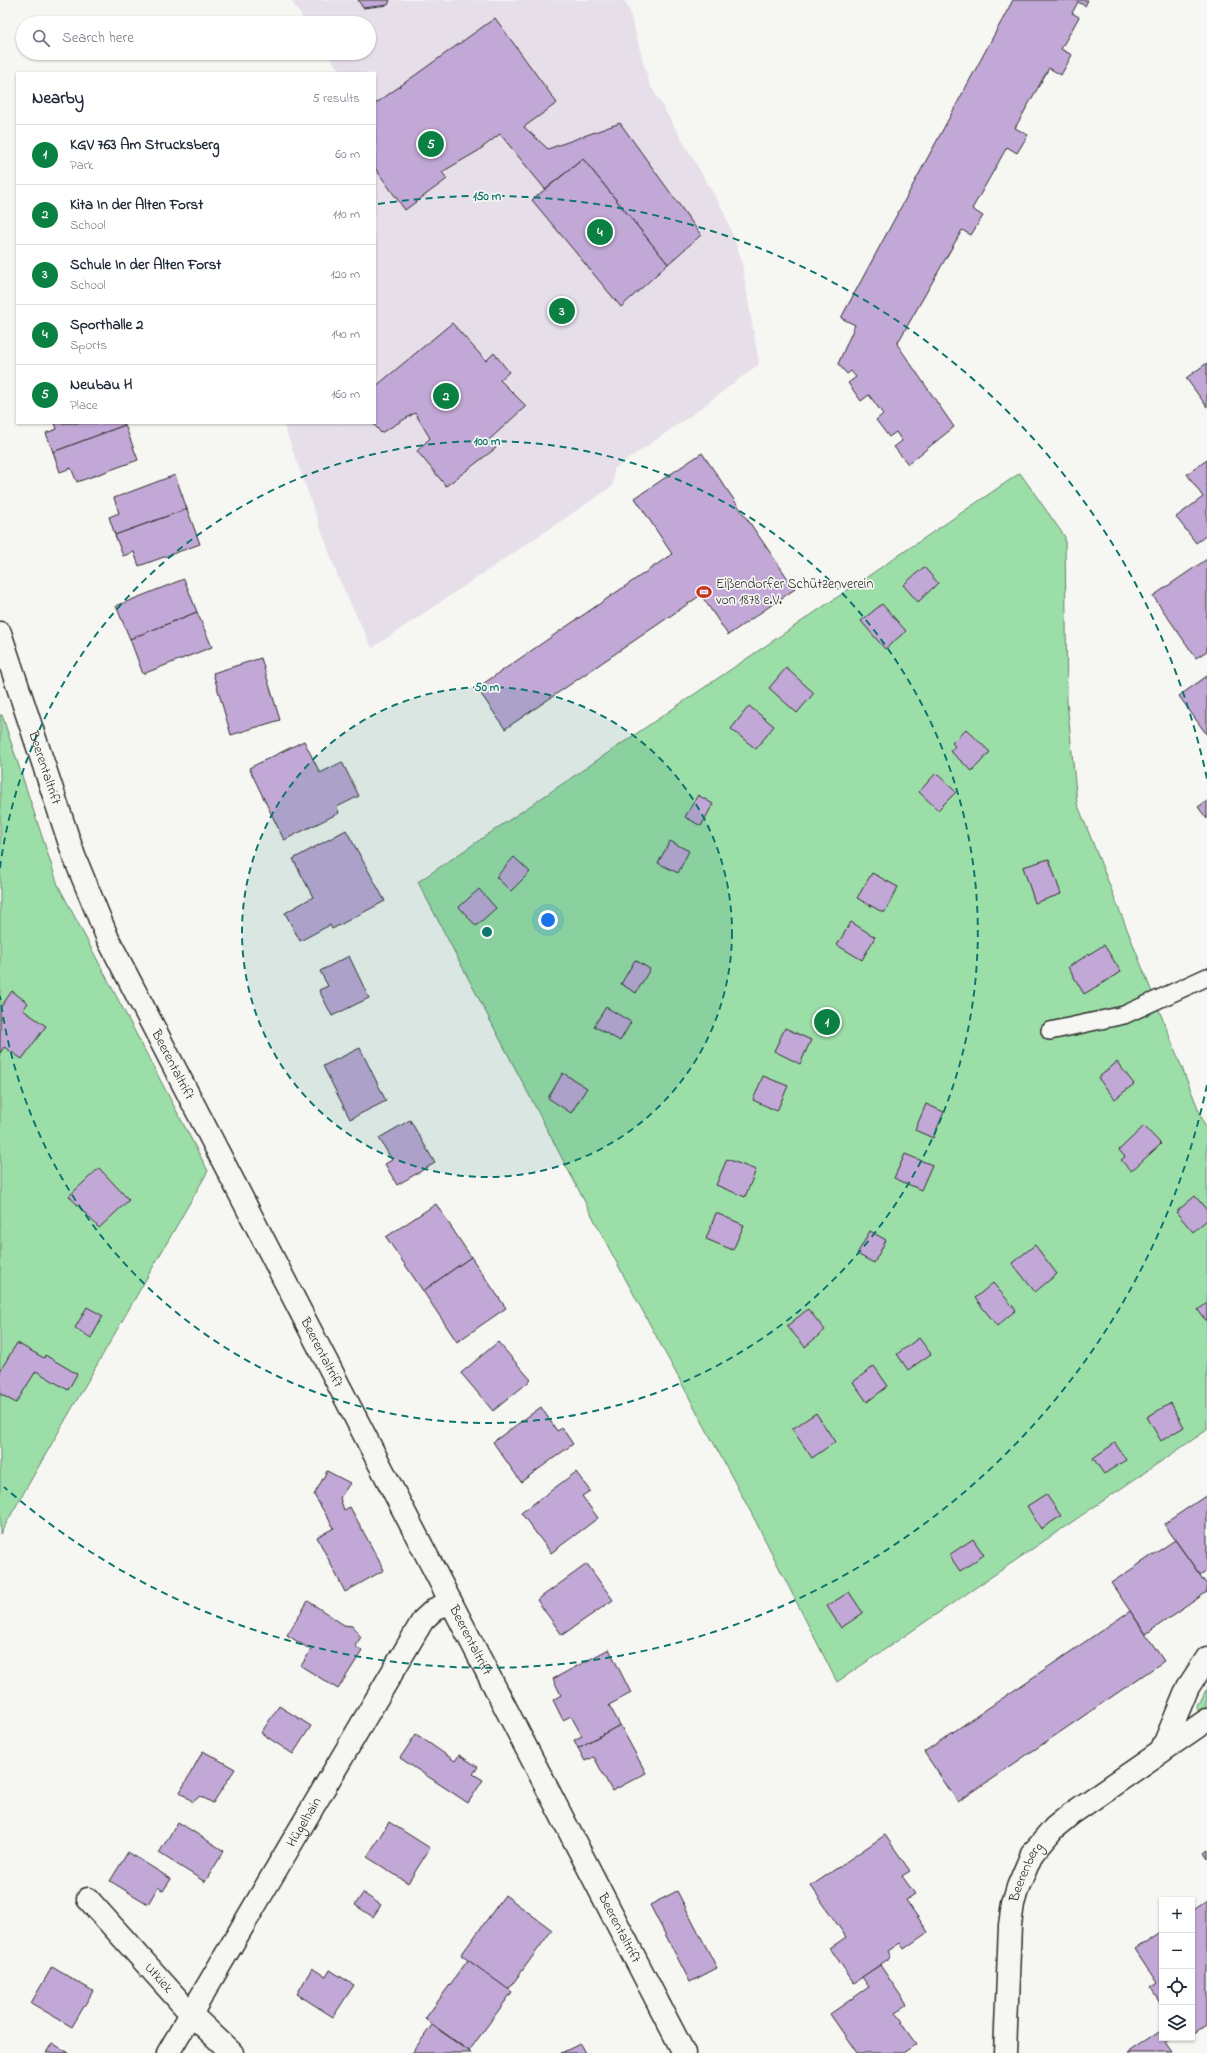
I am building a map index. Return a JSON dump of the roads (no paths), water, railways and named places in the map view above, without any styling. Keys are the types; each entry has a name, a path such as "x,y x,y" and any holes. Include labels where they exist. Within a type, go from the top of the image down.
{"street":[{"name":"Beerentaltrift","path":"0,633 74,856 108,939 684,2053"},
{"name":"Hügelhain","path":"168,2053 423,1620 435,1609 451,1602"},
{"path":"1161,1752 1188,1687 1207,1658"},
{"name":"Beerenberg","path":"1005,2053 1010,1924 1013,1904 1018,1887 1032,1854 1054,1828 1071,1814 1207,1720"},
{"name":"Utkiek","path":"88,1899 191,2014 232,2053"}],"lane":[{"path":"1050,1031 1124,1015 1207,977"}],"place":[{"name":"Neubau H","path":"431,144"},
{"name":"Sporthalle 2","path":"600,232"},
{"name":"Schule In der Alten Forst","path":"562,311"},
{"name":"Kita In der Alten Forst","path":"446,396"},
{"name":"Eißendorfer Schützenverein von 1878 e.V.","path":"704,592"},
{"name":"KGV 763 Am Strucksberg","path":"827,1022"}]}
